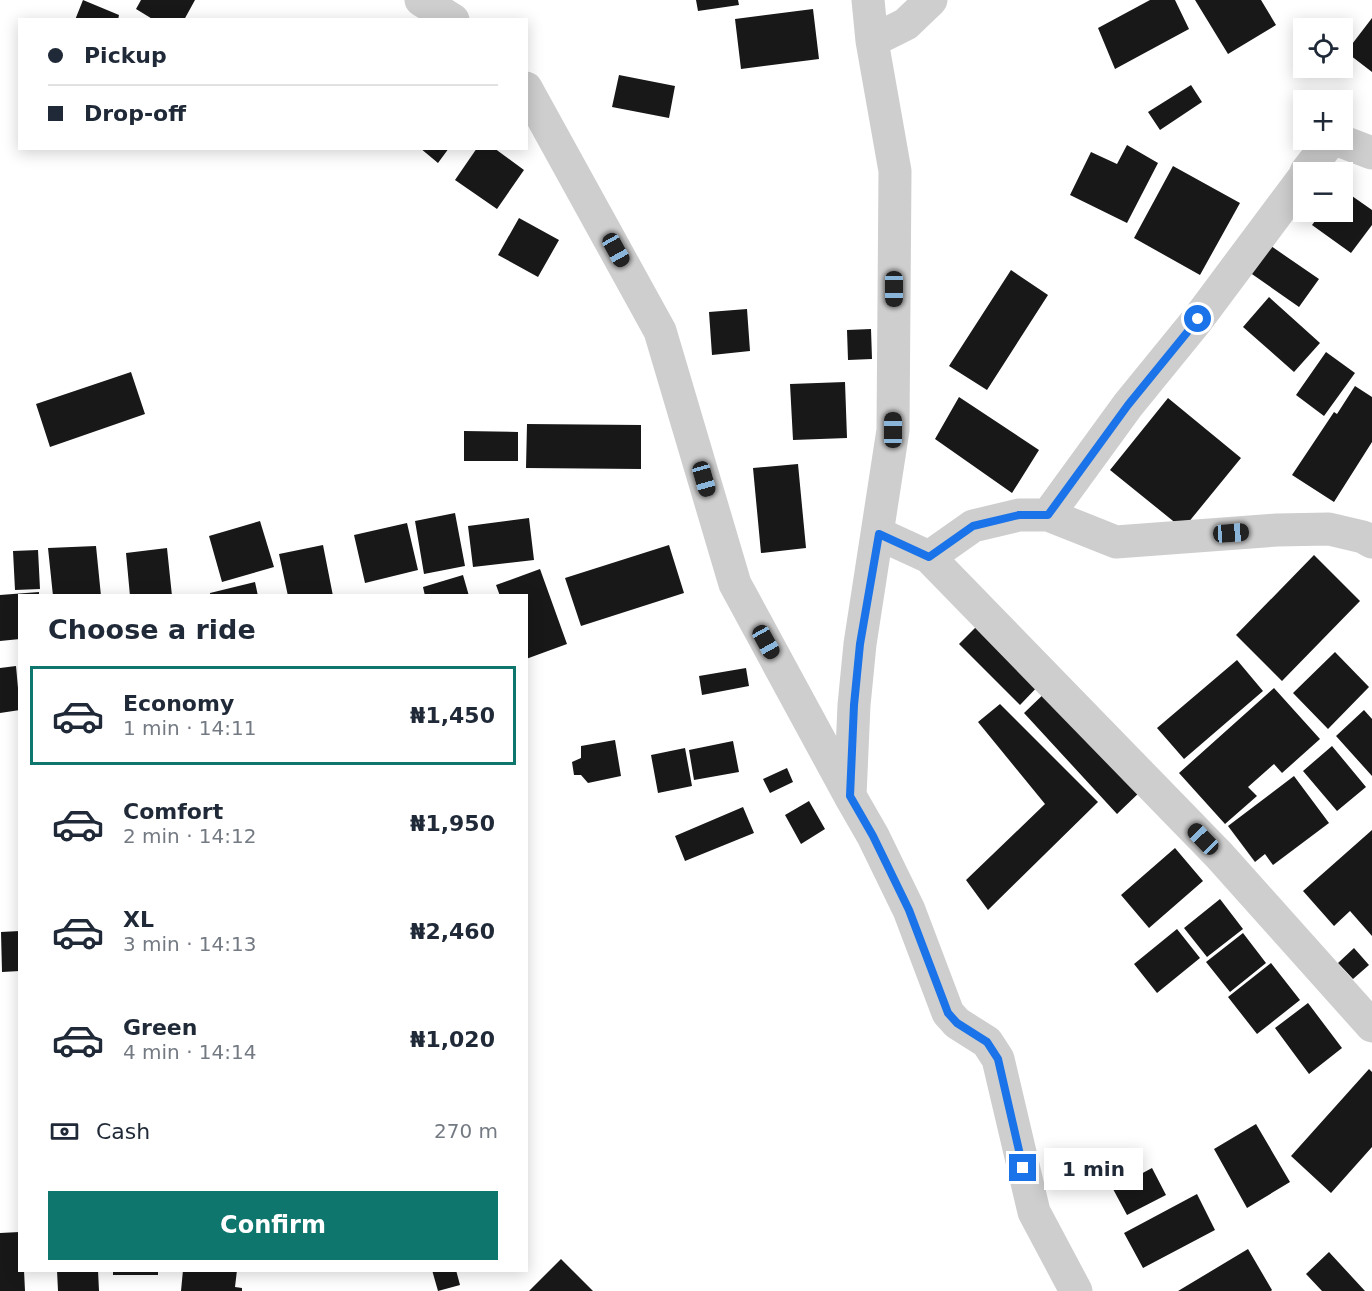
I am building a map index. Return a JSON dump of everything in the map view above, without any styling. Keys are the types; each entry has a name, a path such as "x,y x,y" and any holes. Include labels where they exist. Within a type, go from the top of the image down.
{"street":[{"path":"422,0 450,18"},
{"path":"850,796 854,705 860,644 879,534 893,430 895,171 867,0"},
{"path":"872,41 906,24 931,0"},
{"path":"528,92 660,331 735,584 873,836 909,910 948,1013 957,1023 987,1042 998,1059 1034,1212 1076,1291"},
{"path":"1314,162 1323,150"},
{"path":"1048,515 1128,405 1198,319 1293,192"},
{"path":"929,557 973,526 1019,515 1048,515 1116,542 1277,530 1329,529 1363,537 1372,542"},
{"path":"879,534 929,557 1219,855 1372,1026"}],"building":[{"path":"83,0 119,15 118,18 76,18"},
{"path":"141,0 195,0 185,18 151,18 136,9"},
{"path":"696,0 738,0 739,5 698,11"},
{"path":"1150,0 1175,0 1189,29 1115,69 1098,28"},
{"path":"1195,0 1261,0 1276,25 1228,54"},
{"path":"813,9 819,59 741,69 735,19"},
{"path":"1372,18 1372,72 1353,57 1353,43"},
{"path":"619,75 675,86 669,118 612,107"},
{"path":"1191,85 1202,102 1160,130 1148,112"},
{"path":"1127,145 1158,163 1127,223 1070,195 1091,152 1117,164"},
{"path":"422,150 448,150 438,163"},
{"path":"476,150 497,150 524,170 497,209 455,180"},
{"path":"1173,166 1240,203 1200,275 1134,238"},
{"path":"1353,197 1372,210 1372,225 1351,253 1312,225 1314,222 1353,222"},
{"path":"519,218 559,240 538,277 498,255"},
{"path":"1268,244 1319,279 1299,307 1249,272"},
{"path":"1011,270 1048,295 987,390 949,366"},
{"path":"1269,297 1320,343 1294,372 1243,327"},
{"path":"747,309 750,351 712,355 709,312"},
{"path":"871,329 872,359 848,360 847,330"},
{"path":"1326,352 1355,373 1324,416 1296,395"},
{"path":"131,372 145,414 50,447 36,404"},
{"path":"845,382 847,438 793,440 790,384"},
{"path":"1355,386 1372,397 1372,442 1334,502 1292,475 1334,412 1337,414"},
{"path":"959,397 1039,450 1012,493 935,439"},
{"path":"1168,398 1241,458 1183,529 1110,470"},
{"path":"527,424 641,425 641,469 526,468"},
{"path":"464,431 518,432 518,461 464,461"},
{"path":"798,464 806,548 761,553 753,468"},
{"path":"455,513 465,566 424,574 415,521"},
{"path":"529,518 534,560 473,567 468,526"},
{"path":"260,521 274,567 222,582 209,536"},
{"path":"407,523 418,570 365,583 354,535"},
{"path":"323,545 333,594 288,594 279,554"},
{"path":"669,545 684,593 581,626 565,578"},
{"path":"96,546 101,594 53,594 48,548"},
{"path":"167,548 172,594 130,594 126,553"},
{"path":"38,550 40,589 15,590 13,551"},
{"path":"1314,555 1360,601 1282,681 1236,635"},
{"path":"540,569 567,644 528,658 528,594 499,594 496,585"},
{"path":"463,575 468,594 425,594 423,587"},
{"path":"255,582 258,594 210,594"},
{"path":"39,592 39,594 18,594 18,639 0,641 0,595"},
{"path":"982,621 1043,681 1020,705 959,644"},
{"path":"1335,652 1369,687 1328,729 1293,693"},
{"path":"1237,660 1263,691 1184,759 1157,728"},
{"path":"16,666 18,710 0,713 0,668"},
{"path":"746,668 749,686 702,695 699,676"},
{"path":"1050,688 1143,789 1117,814 1024,713"},
{"path":"1274,688 1320,739 1282,773 1274,764 1248,787 1257,796 1225,824 1179,773"},
{"path":"1000,704 1098,802 988,910 966,880 1045,804 978,722"},
{"path":"1364,710 1372,719 1372,776 1336,736"},
{"path":"615,740 621,776 588,783 581,775 574,775 572,762 581,758 581,746"},
{"path":"733,741 739,772 694,780 689,750"},
{"path":"1332,746 1366,787 1337,811 1303,771"},
{"path":"685,748 692,786 658,793 651,755"},
{"path":"787,768 793,782 770,793 763,779"},
{"path":"1294,776 1329,823 1273,865 1265,854 1255,862 1228,826"},
{"path":"809,801 825,829 801,844 785,815"},
{"path":"743,807 754,833 685,861 675,836"},
{"path":"1372,830 1372,936 1350,911 1334,926 1303,891"},
{"path":"1175,848 1203,881 1149,928 1121,895"},
{"path":"1220,899 1243,929 1207,957 1184,928"},
{"path":"1177,929 1200,958 1157,993 1134,964"},
{"path":"18,931 18,971 2,972 1,932"},
{"path":"1243,933 1266,963 1230,992 1206,962"},
{"path":"1354,948 1369,965 1353,979 1338,963"},
{"path":"1271,963 1300,1000 1257,1034 1228,997"},
{"path":"1308,1003 1342,1048 1309,1074 1275,1028"},
{"path":"1369,1069 1372,1072 1372,1147 1331,1193 1291,1156"},
{"path":"1256,1124 1290,1182 1247,1208 1214,1149"},
{"path":"1152,1168 1166,1195 1127,1215 1113,1189"},
{"path":"1197,1194 1215,1230 1143,1268 1124,1233"},
{"path":"18,1232 18,1272 24,1272 25,1291 0,1291 0,1233"},
{"path":"1248,1249 1271,1291 1178,1291"},
{"path":"1329,1252 1365,1291 1322,1291 1306,1274"},
{"path":"561,1259 593,1291 529,1291"},
{"path":"57,1272 98,1272 99,1291 58,1291"},
{"path":"113,1272 158,1272 158,1275 113,1275"},
{"path":"183,1272 237,1272 235,1287 242,1288 242,1291 181,1291"},
{"path":"433,1272 457,1272 460,1285 438,1291"}],"route":[{"path":"1023,1168 998,1059 987,1042 957,1023 948,1013 909,910 873,836 850,796 854,705 860,644 879,534 929,557 973,526 1019,515 1048,515 1128,405 1198,319"}]}
